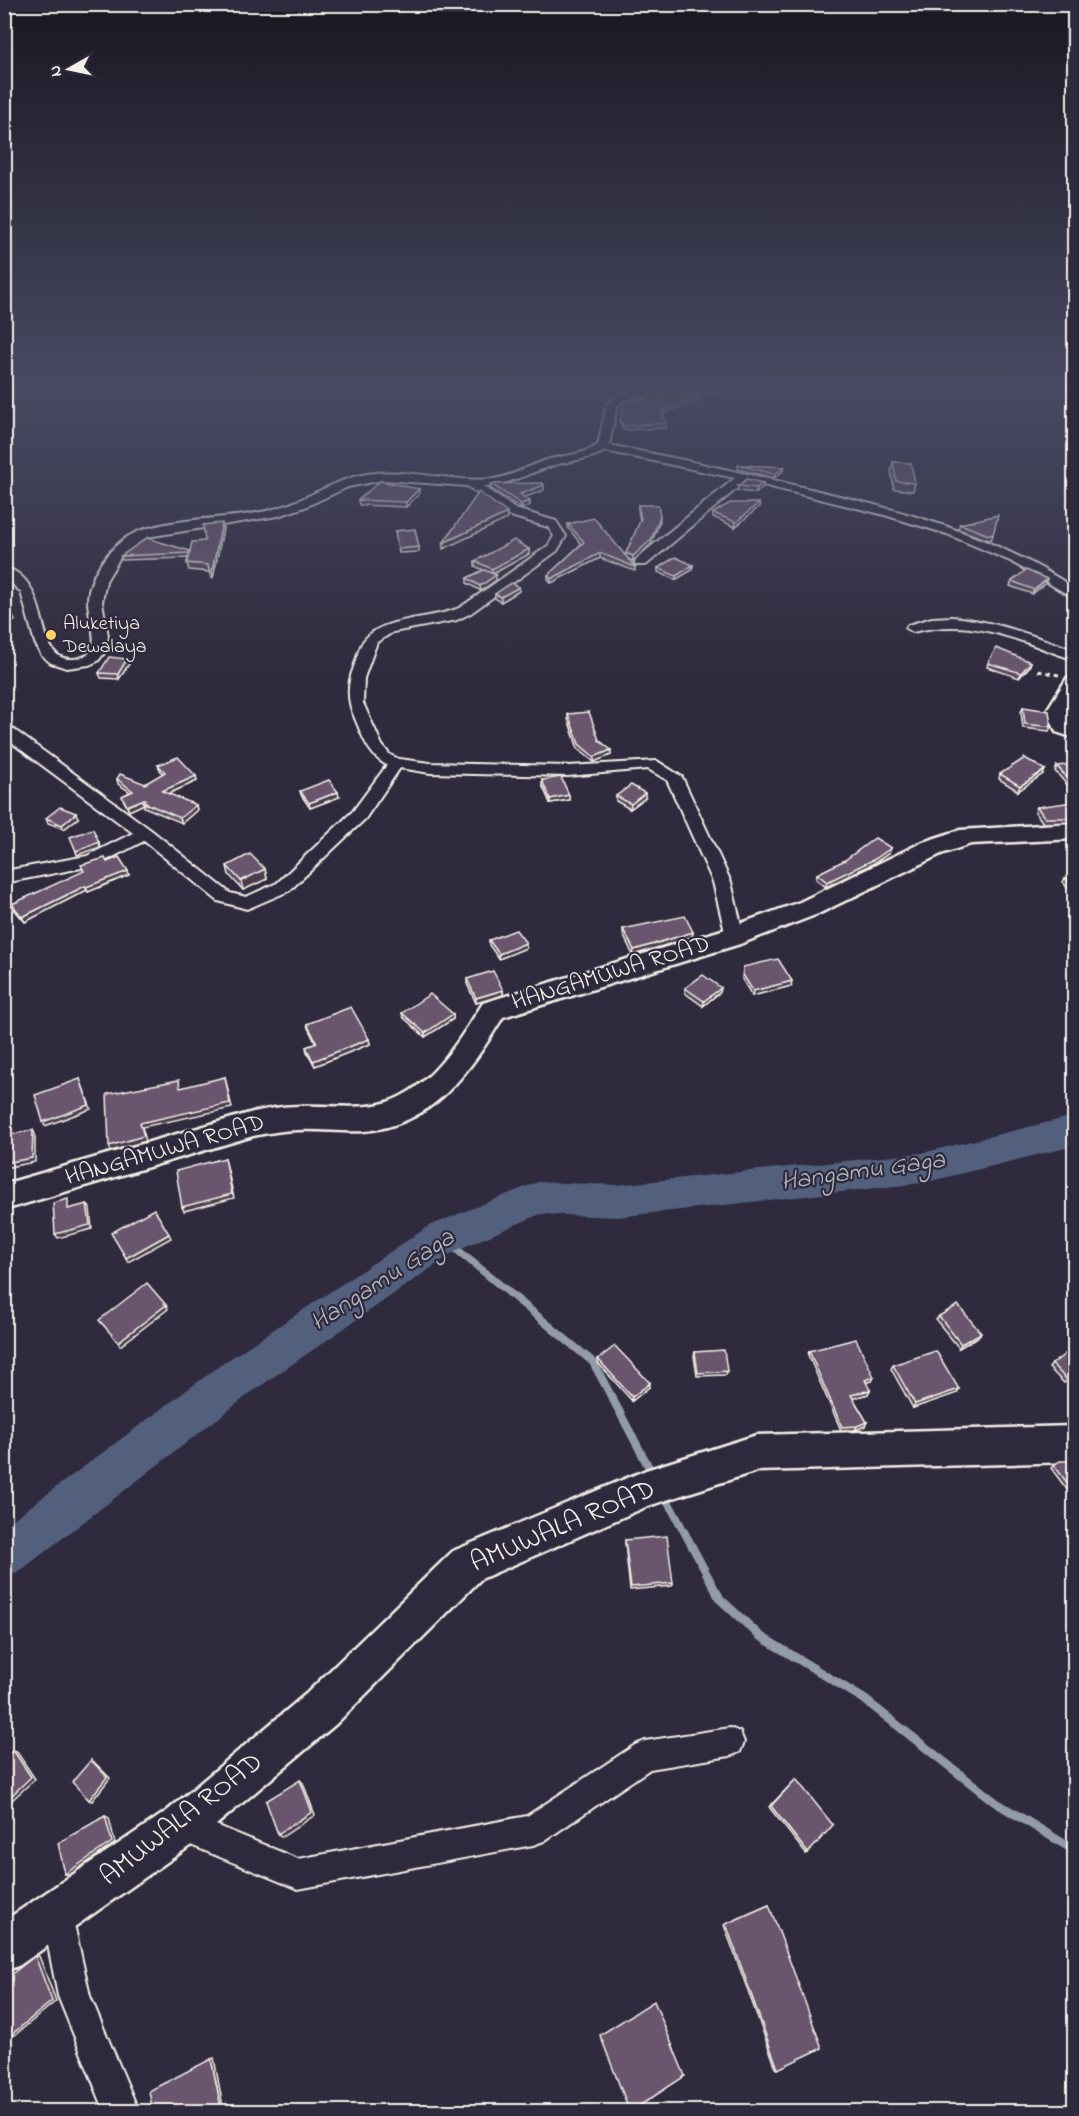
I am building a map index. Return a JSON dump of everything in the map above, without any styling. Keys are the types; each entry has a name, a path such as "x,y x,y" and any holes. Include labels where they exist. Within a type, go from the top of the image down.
{"street":[{"path":"4,571 21,582 27,592 44,651 55,661 77,664 89,661 99,650 102,636 95,602 98,586 111,559 131,539 142,534 279,512 346,484"},
{"path":"472,484 511,512 552,524 560,536 553,548 466,610 452,617 389,629 371,640 357,678 356,703 375,746 385,758 430,768 568,771 651,764 674,777 722,882 735,933 731,937"},
{"path":"641,562 736,484"},
{"path":"772,484 898,514 963,535 1044,572 1074,594"},
{"path":"913,628 929,621 955,621 983,625 1074,654"},
{"path":"1074,682 1058,710 1064,727 1074,731"},
{"path":"4,729 145,834 224,897 247,903 283,887 359,815 396,762"},
{"name":"HANGAMUWA ROAD","path":"4,1197 253,1124 288,1118 371,1118 404,1109 435,1090 458,1065 493,1010 731,937 809,908 932,848 969,836 1074,831"},
{"path":"4,877 91,861 145,834"},
{"name":"AMUWALA ROAD","path":"4,1949 57,1915 183,1826 321,1709 467,1565 646,1488 757,1453 1074,1444"},
{"path":"183,1826 298,1874 532,1830 645,1755 730,1742"},
{"path":"57,1915 74,1996 122,2112"}],"building":[{"path":"377,484 393,484 419,489 406,502 358,500"},
{"path":"491,484 544,485 520,494 530,501 521,504"},
{"path":"741,484 762,484 757,488 738,486"},
{"path":"479,492 507,513 443,543"},
{"path":"730,503 759,503 736,522 713,513"},
{"path":"638,505 658,505 660,516 651,540 633,556 626,553 641,519"},
{"path":"998,515 993,535 960,524"},
{"path":"594,518 635,567 600,553 551,579 548,575 584,542 568,524"},
{"path":"222,523 212,571 209,571 208,565 187,563 192,542 205,541 203,525"},
{"path":"415,529 419,547 398,549 395,531"},
{"path":"147,538 190,551 189,553 121,556"},
{"path":"514,540 529,549 492,569 475,561"},
{"path":"675,557 693,565 676,576 658,568"},
{"path":"484,570 496,575 480,586 467,578"},
{"path":"1026,570 1047,579 1034,590 1012,581"},
{"path":"511,583 519,587 501,597 495,594"},
{"path":"4,602 13,616 4,618"},
{"path":"996,648 1031,662 1021,673 988,663"},
{"path":"109,657 127,659 118,674 99,673"},
{"path":"1023,707 1049,711 1051,727 1025,724"},
{"path":"589,712 599,740 611,750 594,757 579,744 568,714"},
{"path":"178,757 196,776 162,791 196,805 180,818 143,802 146,800 144,799 127,806 122,796 133,791 117,779 120,774 145,784 165,772 158,765"},
{"path":"1025,758 1045,770 1020,786 1000,774"},
{"path":"1074,764 1074,782 1071,782 1057,766"},
{"path":"561,777 569,795 550,799 542,780"},
{"path":"329,780 338,792 309,803 300,791"},
{"path":"631,785 645,793 631,804 616,796"},
{"path":"1073,802 1074,818 1045,818 1037,807"},
{"path":"60,807 76,813 62,825 46,818"},
{"path":"93,829 99,842 76,851 70,837"},
{"path":"875,838 891,848 875,859 827,882 817,874 845,860"},
{"path":"250,854 265,869 241,881 227,866"},
{"path":"119,857 128,871 85,886 22,917 12,904 84,871 81,865 105,858 107,862"},
{"path":"1074,876 1074,890 1065,878"},
{"path":"685,916 693,932 634,950 623,929"},
{"path":"516,930 526,943 499,954 489,940"},
{"path":"778,959 792,981 753,991 743,975 743,967"},
{"path":"493,971 503,990 476,998 467,979"},
{"path":"703,975 721,988 704,1001 685,988"},
{"path":"430,994 453,1014 425,1033 402,1013"},
{"path":"351,1007 369,1039 313,1061 306,1047 317,1043 307,1024"},
{"path":"225,1077 230,1103 140,1123 144,1136 109,1146 107,1094 179,1080 180,1088"},
{"path":"80,1079 89,1105 43,1122 35,1095"},
{"path":"33,1130 32,1158 4,1163 4,1136"},
{"path":"225,1158 232,1194 182,1207 176,1171"},
{"path":"68,1199 68,1209 87,1204 90,1225 55,1234 53,1203"},
{"path":"154,1209 169,1234 126,1258 111,1233"},
{"path":"147,1283 166,1305 118,1342 99,1320"},
{"path":"958,1305 981,1333 961,1344 939,1316"},
{"path":"856,1339 874,1377 865,1380 870,1390 851,1395 867,1422 857,1426 842,1427 809,1351"},
{"path":"615,1346 650,1383 632,1397 598,1359"},
{"path":"1074,1347 1074,1374 1067,1380 1052,1364"},
{"path":"724,1350 727,1371 698,1373 695,1352"},
{"path":"936,1351 959,1389 915,1404 893,1365"},
{"path":"1060,1461 1074,1461 1074,1486 1071,1488 1054,1465"},
{"path":"667,1536 673,1583 631,1587 625,1540"},
{"path":"13,1750 31,1777 6,1801 4,1798 4,1759"},
{"path":"91,1760 107,1777 89,1800 72,1782"},
{"path":"796,1779 833,1825 808,1853 771,1806"},
{"path":"300,1780 312,1812 278,1834 266,1801"},
{"path":"105,1816 112,1842 65,1874 58,1843"},
{"path":"769,1905 822,2048 778,2069 726,1924"},
{"path":"35,1956 52,2001 11,2035 4,2018 4,1980"},
{"path":"654,2001 685,2076 630,2112 600,2035"},
{"path":"211,2059 222,2112 153,2112 149,2091"}],"waterway":[{"name":"Hangamu Gaga","path":"4,1555 237,1378 443,1238 538,1198 617,1201 922,1168 1074,1131"},
{"path":"443,1238 593,1362 653,1475"},
{"path":"664,1494 718,1595"},
{"path":"718,1595 760,1636 864,1699 995,1802 1074,1850"}],"place":[{"name":"Aluketiya Dewalaya","path":"51,635"}]}
